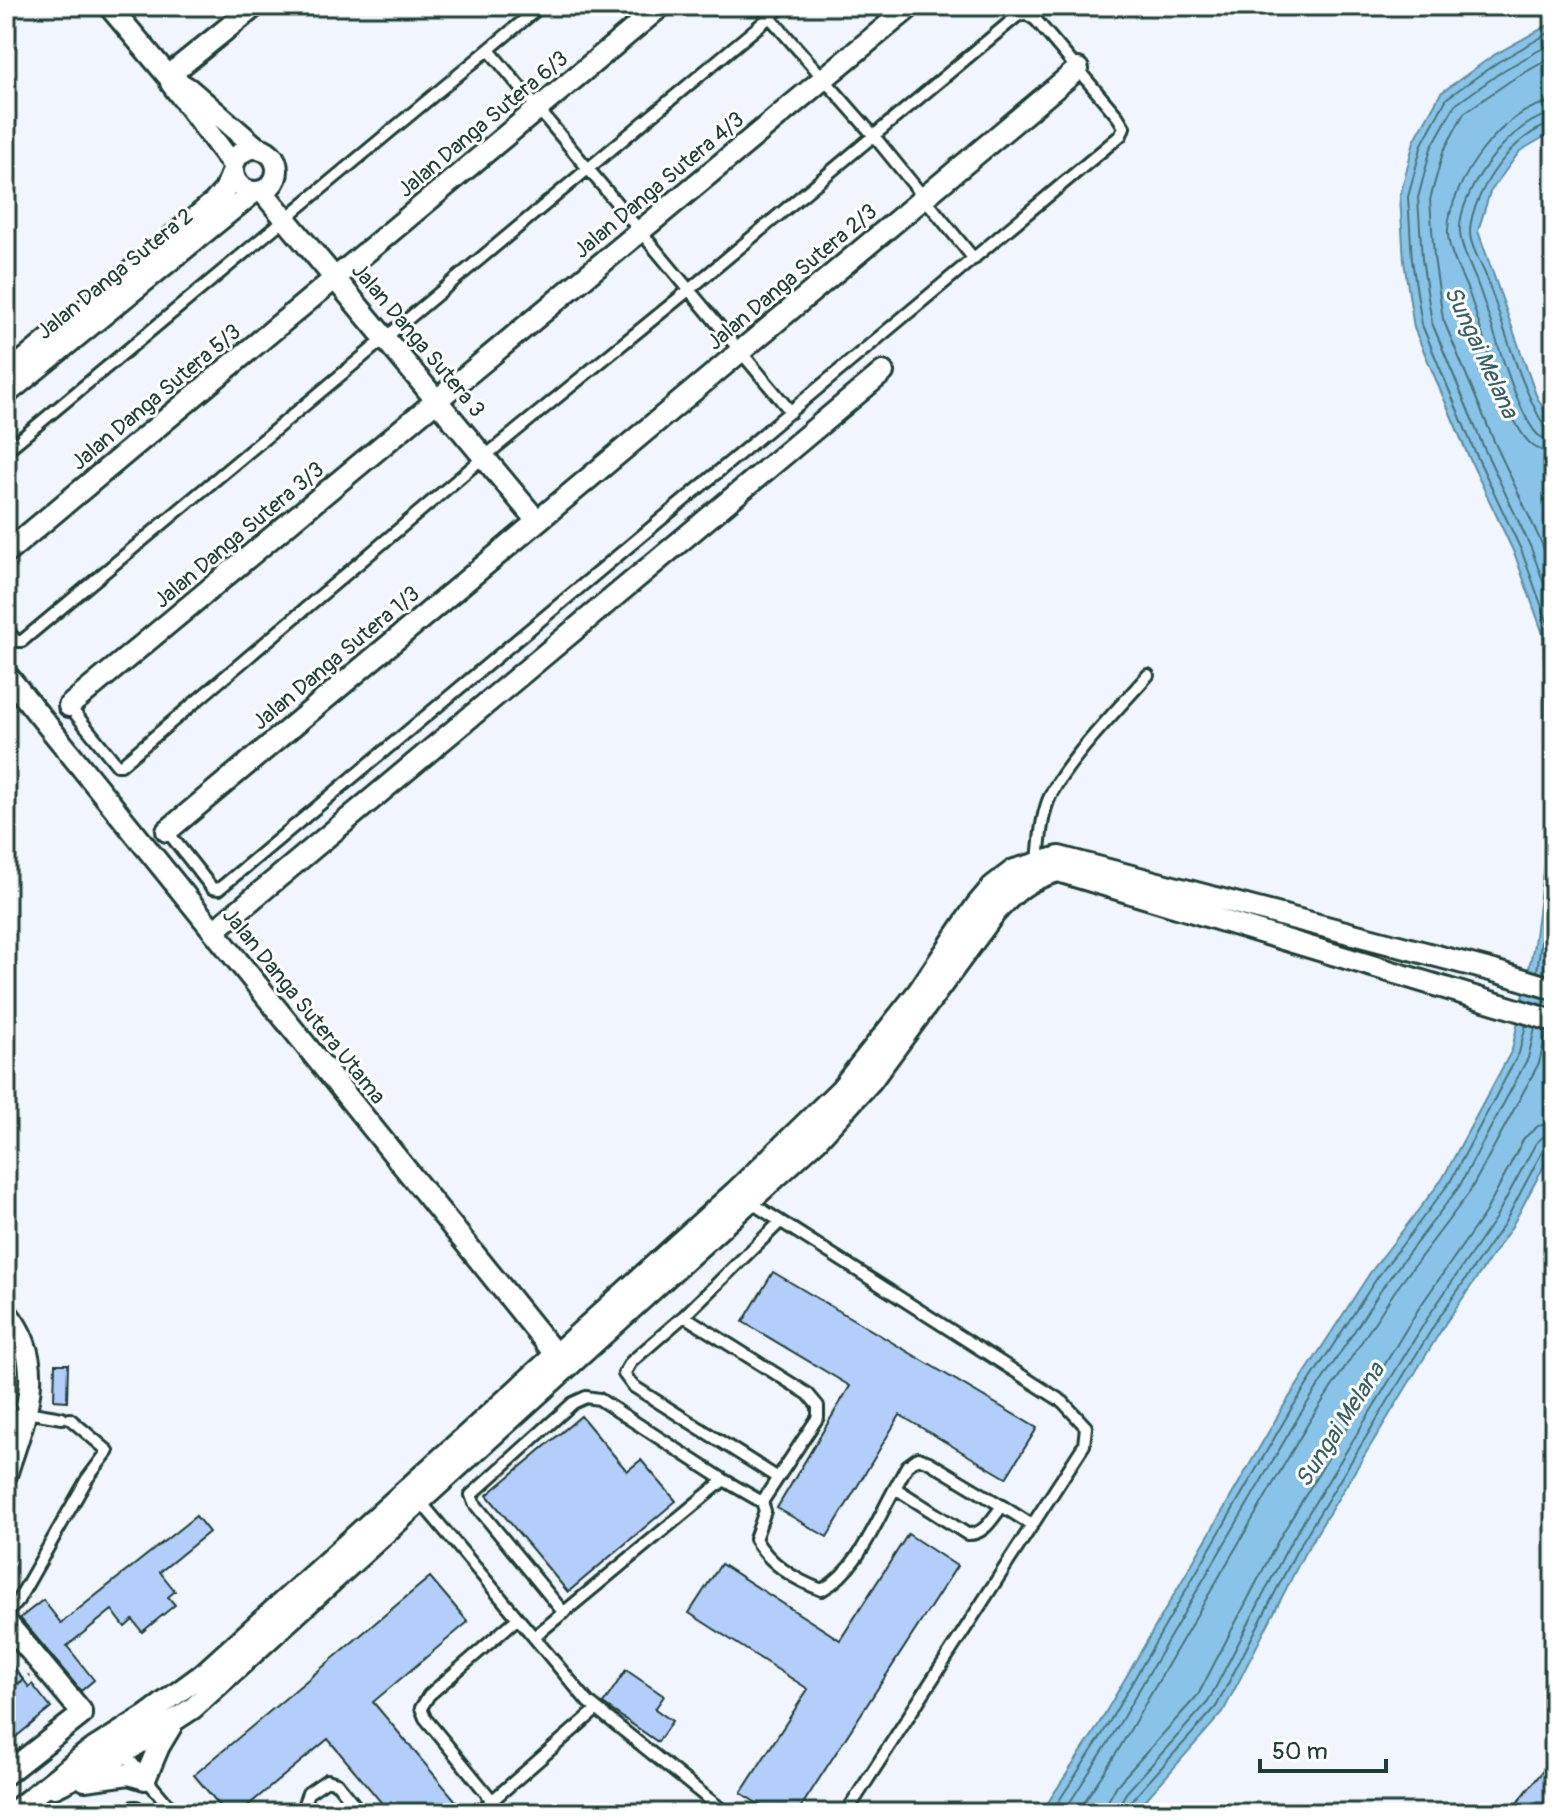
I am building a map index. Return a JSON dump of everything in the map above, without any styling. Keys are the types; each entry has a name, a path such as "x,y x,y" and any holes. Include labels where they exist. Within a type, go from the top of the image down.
{"street":[{"path":"109,6 168,76 189,89 256,147 270,153 277,166 274,181 258,191 239,186 233,169 173,89 168,76"},
{"path":"168,76 255,6"},
{"name":"Jalan Danga Sutera 6/3","path":"336,279 661,6"},
{"name":"Jalan Danga Sutera 4/3","path":"439,401 911,6"},
{"name":"Jalan Danga Sutera 2/3","path":"537,521 1078,69"},
{"path":"233,169 243,150 256,147"},
{"name":"Jalan Danga Sutera 2","path":"6,371 21,363 213,203 225,190 233,169"},
{"name":"Jalan Danga Sutera 3","path":"258,191 336,279 537,521"},
{"name":"Jalan Danga Sutera 2","path":"6,394 258,191"},
{"name":"Jalan Danga Sutera 5/3","path":"6,553 336,279"},
{"path":"214,931 883,372"},
{"name":"Jalan Danga Sutera 3/3","path":"69,706 439,401"},
{"name":"Jalan Danga Sutera 1/3","path":"167,831 537,521"},
{"name":"Jalan Danga Sutera Utama","path":"6,674 560,1361"},
{"path":"12,1813 110,1737 146,1716 203,1674 414,1493 742,1196 841,1089 918,992 976,906 993,886 1014,870 1059,857 1554,989"},
{"path":"742,1196 817,1140 871,1081 994,914 1017,888 1037,877 1058,871 1554,1021"},
{"path":"6,1475 26,1412 32,1378 30,1360 8,1317"},
{"path":"36,1795 124,1753 173,1723 219,1686 414,1493"},
{"path":"6,1622 79,1708 81,1715 6,1774"},
{"path":"71,1780 129,1774 145,1779 173,1723"},
{"path":"110,1737 124,1753"}],"lane":[{"path":"6,451 541,6"},
{"path":"760,6 874,136 974,259"},
{"path":"6,628 16,641 22,641 783,6"},
{"path":"69,706 117,765 121,765 484,457 1016,17 1025,13 1036,20 1118,117 1124,127 1121,135 219,889 212,888 167,831"},
{"path":"489,50 791,412"},
{"path":"1038,862 1042,820 1049,798 1071,766 1148,675"},
{"path":"742,1196 1063,1402 1086,1427 1084,1445 846,1813"},
{"path":"778,1478 633,1386 624,1374 631,1362 684,1316 780,1222"},
{"path":"684,1316 808,1394 818,1406 818,1417 762,1502"},
{"path":"564,1613 474,1503 471,1495 573,1403 586,1397 599,1399 762,1502 765,1511 755,1539 762,1551 788,1573 822,1590 833,1584 849,1567 907,1466 918,1458 1032,1525"},
{"path":"6,1612 16,1604 87,1479 108,1451 66,1419 26,1412"},
{"path":"534,1637 724,1480"},
{"path":"895,1488 967,1534 983,1530 1002,1506"},
{"path":"414,1493 596,1710 726,1813"},
{"path":"492,1800 425,1718 421,1708 429,1695 518,1618"},
{"path":"478,1813 596,1710"},
{"path":"124,1753 175,1813"},
{"path":"302,1809 308,1793 327,1780 337,1783 361,1813"},
{"path":"126,1813 133,1807 142,1813"}],"path":[{"path":"6,1693 41,1665"}],"water":[{"name":"Sungai Melana","path":"1554,22 1554,131 1520,151 1490,192 1478,231 1536,395 1554,428 1554,1147 1511,1228 1445,1324 1304,1554 1223,1712 1134,1813 1041,1813 1093,1734 1283,1407 1370,1273 1443,1178 1512,1050 1534,944 1549,824 1543,634 1515,555 1414,328 1404,261 1400,196 1414,141 1441,93 1494,55"}],"building":[{"path":"773,1272 1037,1428 1006,1478 900,1415 827,1537 777,1508 850,1386 743,1322"},
{"path":"55,1364 68,1364 67,1401 54,1400"},
{"path":"581,1416 627,1471 641,1460 676,1501 568,1592 487,1495"},
{"path":"196,1516 209,1532 160,1572 175,1591 168,1597 175,1605 142,1632 133,1620 125,1627 112,1610 67,1646 94,1680 81,1691 20,1618 43,1600 61,1623"},
{"path":"908,1534 957,1566 797,1813 772,1813 741,1793 808,1689 689,1613 721,1564 840,1640"},
{"path":"430,1577 468,1622 373,1702 466,1813 390,1813 328,1739 239,1813 226,1813 194,1775"},
{"path":"6,1657 29,1687 32,1684 51,1708 6,1745"},
{"path":"626,1670 664,1696 655,1709 672,1721 658,1742 603,1704"},
{"path":"1554,1757 1554,1793 1547,1802 1554,1807 1554,1813 1530,1813 1517,1803"}]}
